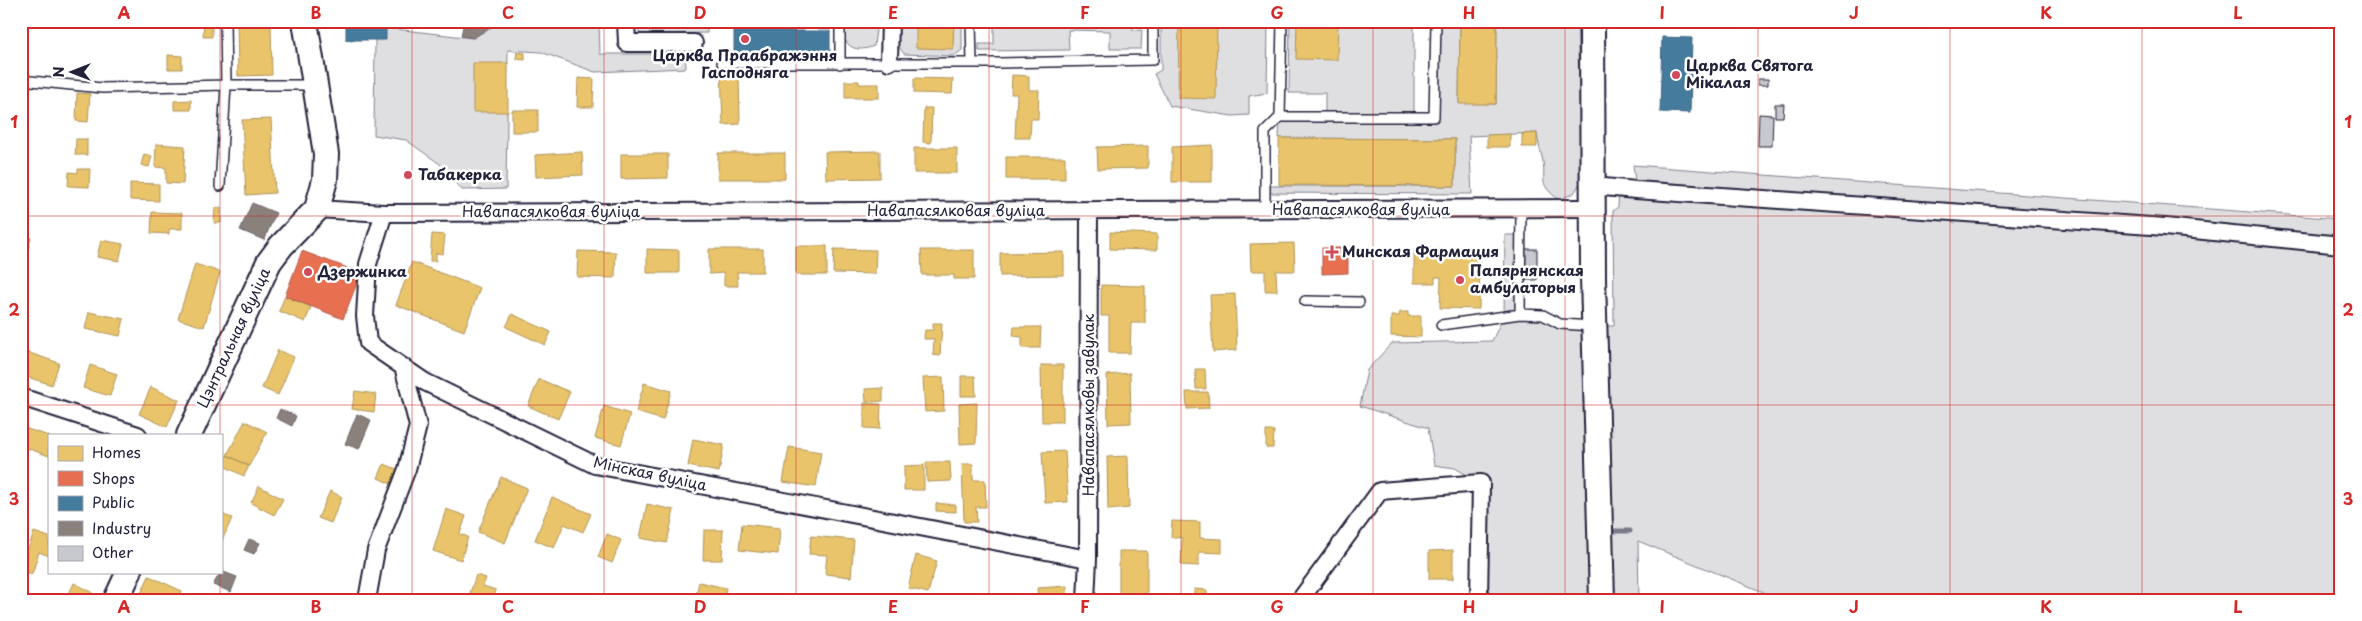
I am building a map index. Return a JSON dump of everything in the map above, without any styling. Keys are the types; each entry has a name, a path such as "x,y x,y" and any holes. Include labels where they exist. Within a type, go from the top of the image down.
{"main road":[{"path":"305,21 317,85 326,154 325,180 318,209"},
{"path":"1592,21 1592,246 1602,600"},
{"name":"Цэнтральная вуліца","path":"189,434 269,262 280,246 318,209"},
{"path":"116,600 127,574"}],"street":[{"path":"626,21 627,43 694,43"},
{"path":"889,62 890,21"},
{"name":"Навапасялковая вуліца","path":"318,209 384,212 1521,208 1636,190 2165,227 2341,245"},
{"name":"Навапасялковы завулак","path":"1086,600 1088,559 1089,210"},
{"name":"Мінская вуліца","path":"384,212 368,264 365,316 368,343 404,370 447,394 595,465 1088,559"},
{"path":"367,600 376,550 407,469 418,426 404,370"},
{"path":"21,397 135,434"},
{"path":"1300,600 1380,492 1481,483 1479,600"}],"lane":[{"path":"220,186 226,85 225,21"},
{"path":"840,21 840,64"},
{"path":"971,21 972,63"},
{"path":"722,63 840,64 1153,60 1153,21"},
{"path":"1265,210 1265,132 1280,117 1282,21"},
{"path":"1280,117 1434,117 1436,21"},
{"path":"21,80 102,88 317,85"},
{"path":"1520,314 1521,208"},
{"path":"1305,301 1359,302"},
{"path":"1441,325 1504,314 1520,314 1543,315 1560,324 1594,326"}],"shaded area":[{"path":"501,21 599,21 600,54 685,54 686,68 595,72 541,52 508,50 506,189 462,190 440,164 406,140 374,135 375,40 386,28 473,38"},
{"path":"639,21 707,21 707,33 639,34"},
{"path":"841,21 877,21 874,46 859,49 849,45 843,35"},
{"path":"898,21 962,21 962,50 954,56 904,54 898,45"},
{"path":"994,21 1132,21 1133,30 1142,30 1141,49 1110,49 1110,31 1068,30 1069,50 979,51 979,44 994,44"},
{"path":"1161,21 1268,21 1267,93 1249,96 1249,115 1232,116 1170,106 1154,74 1161,70"},
{"path":"1290,21 1414,21 1414,116 1434,117 1436,21 1460,21 1459,103 1496,104 1497,21 1577,21 1582,180 1574,193 1559,200 1547,189 1537,133 1469,136 1472,194 1264,193 1264,186 1455,186 1455,139 1279,138 1280,117 1325,116 1325,93 1289,93"},
{"path":"1633,165 2341,219 2341,600 1783,600 1638,541 1639,600 1479,600 1481,483 1455,468 1434,465 1428,428 1360,406 1367,370 1392,343 1492,341 1504,315 1505,235 1521,235 1520,314 1543,315 1560,324 1614,326 1613,211 1618,207 1619,188 1636,190"}],"building: Homes":[{"path":"169,21 197,21 197,24"},
{"path":"237,21 271,21 272,75 238,76"},
{"path":"655,21 698,21 698,27 655,27"},
{"path":"916,21 954,21 953,49 916,48"},
{"path":"1179,21 1217,21 1216,99 1178,98"},
{"path":"1297,21 1338,21 1337,60 1296,59"},
{"path":"1460,21 1497,21 1496,104 1459,104"},
{"path":"204,22 212,22 212,37 203,37"},
{"path":"517,52 525,53 525,60 516,59"},
{"path":"168,55 182,56 182,69 168,69"},
{"path":"473,63 508,63 508,112 473,112"},
{"path":"721,72 739,72 740,124 723,125"},
{"path":"1012,75 1029,76 1029,90 1039,90 1038,119 1031,119 1030,138 1015,138 1017,94 1011,94"},
{"path":"578,78 594,79 593,107 577,107"},
{"path":"914,78 953,79 952,94 914,93"},
{"path":"845,81 859,81 859,84 879,84 879,98 845,98"},
{"path":"77,93 90,94 88,122 76,121"},
{"path":"191,100 191,110 174,110 174,101"},
{"path":"924,108 932,108 931,143 923,142"},
{"path":"512,110 538,110 538,132 512,132"},
{"path":"271,119 275,193 246,195 242,120"},
{"path":"1537,133 1537,147 1522,147 1522,134"},
{"path":"1510,134 1510,147 1487,147 1487,135"},
{"path":"1279,138 1455,139 1455,186 1279,185"},
{"path":"76,139 87,139 87,155 75,155"},
{"path":"156,144 185,146 183,184 166,183 166,168 155,167"},
{"path":"1212,145 1212,182 1172,182 1172,147"},
{"path":"1148,146 1148,168 1098,169 1097,147"},
{"path":"914,148 957,148 957,173 914,173"},
{"path":"880,151 880,178 826,179 825,152"},
{"path":"582,152 583,175 536,177 535,155"},
{"path":"718,153 785,153 785,179 718,179"},
{"path":"144,154 152,156 149,167 141,165"},
{"path":"621,154 668,154 668,178 621,179"},
{"path":"1006,157 1065,157 1065,179 1006,179"},
{"path":"78,169 90,169 89,187 68,186 69,172 78,173"},
{"path":"130,183 159,184 159,201 130,200"},
{"path":"215,208 221,208 221,223 214,223"},
{"path":"152,212 182,213 182,229 169,229 169,234 151,233"},
{"path":"1110,232 1157,234 1157,250 1110,249"},
{"path":"432,234 445,235 443,254 436,253 436,261 430,261"},
{"path":"21,235 31,238 28,249 21,247"},
{"path":"101,240 123,244 119,261 97,257"},
{"path":"1294,243 1295,271 1276,271 1277,291 1265,291 1265,271 1251,271 1250,244"},
{"path":"796,246 827,246 827,275 796,275"},
{"path":"647,249 679,250 679,273 647,273"},
{"path":"709,249 763,249 763,272 737,272 738,286 724,286 724,273 709,274"},
{"path":"834,249 876,250 875,274 833,273"},
{"name":"Папярнянская амбулаторыя","path":"1414,249 1480,249 1479,309 1440,308 1441,277 1435,277 1435,283 1414,283"},
{"path":"921,250 974,250 974,279 954,279 954,275 922,275"},
{"path":"578,251 616,252 615,278 577,277"},
{"path":"1064,252 1064,275 1000,276 1000,253"},
{"path":"412,262 480,288 464,331 396,305"},
{"path":"195,264 220,272 204,327 178,319"},
{"path":"1101,285 1145,286 1145,323 1131,323 1130,353 1109,353 1109,316 1101,316"},
{"path":"1235,294 1237,350 1213,352 1210,295"},
{"path":"285,296 311,307 305,322 279,311"},
{"path":"89,312 124,319 120,336 85,329"},
{"path":"1400,312 1408,312 1408,316 1421,316 1421,337 1391,336 1391,316 1399,316"},
{"path":"512,314 551,332 545,345 506,327"},
{"path":"933,323 942,323 940,356 933,355 934,339 924,339 925,330 933,330"},
{"path":"1014,327 1041,327 1040,348 1022,348 1022,337 1013,336"},
{"path":"21,350 59,363 52,385 21,375"},
{"path":"278,350 294,357 278,395 262,388"},
{"path":"90,365 117,374 110,396 83,388"},
{"path":"1041,365 1063,365 1063,422 1042,422"},
{"path":"1195,369 1205,369 1206,389 1196,389"},
{"path":"1130,373 1131,423 1108,424 1107,375"},
{"path":"961,376 975,376 976,396 961,396"},
{"path":"943,377 944,411 925,412 923,378"},
{"path":"539,379 570,392 558,419 528,406"},
{"path":"644,383 671,391 663,420 636,412"},
{"path":"151,387 179,400 167,427 139,414"},
{"path":"883,388 883,401 866,402 865,389"},
{"path":"355,391 376,394 374,412 352,409"},
{"path":"1186,392 1208,392 1209,408 1187,409"},
{"path":"864,403 881,404 880,429 864,428"},
{"path":"977,403 976,443 960,444 959,404"},
{"path":"604,406 630,414 621,445 595,438"},
{"path":"245,421 267,432 249,466 227,455"},
{"path":"21,427 48,436 48,456 21,446"},
{"path":"1266,431 1274,431 1273,448 1266,448"},
{"path":"693,439 724,445 719,472 688,466"},
{"path":"789,447 821,452 816,487 783,482"},
{"path":"1065,451 1068,502 1045,503 1042,452"},
{"path":"227,455 249,466 244,476 222,465"},
{"path":"1128,456 1129,508 1108,510 1107,457"},
{"path":"926,462 950,462 951,481 927,482"},
{"path":"384,464 397,469 391,484 378,478"},
{"path":"962,464 973,464 973,480 985,480 986,507 976,507 977,522 964,522"},
{"path":"924,465 924,490 904,490 904,466"},
{"path":"501,477 527,488 505,543 478,532"},
{"path":"259,486 283,499 274,515 251,503"},
{"path":"330,491 342,497 331,523 318,518"},
{"path":"552,497 591,514 583,532 564,524 554,548 535,540"},
{"path":"936,503 956,505 956,512 936,511"},
{"path":"647,504 674,510 667,543 640,538"},
{"path":"446,509 466,516 460,534 468,537 461,560 433,551"},
{"path":"222,514 232,518 222,541"},
{"path":"1172,521 1200,522 1200,538 1222,539 1222,553 1199,552 1199,566 1181,565 1182,538 1171,537"},
{"path":"742,524 780,528 778,554 739,550"},
{"path":"704,530 723,530 722,560 703,560"},
{"path":"34,532 48,537 48,556 39,552 32,574 21,570"},
{"path":"607,534 621,540 612,563 598,557"},
{"path":"811,536 854,540 851,577 825,574 827,555 809,554"},
{"path":"1453,550 1453,579 1429,579 1429,551"},
{"path":"1119,551 1147,551 1147,600 1119,600"},
{"path":"916,555 937,561 928,593 908,588"},
{"path":"476,575 486,578 483,586 496,590 493,600 481,600 469,596"},
{"path":"149,576 182,591 178,600 138,600"},
{"path":"699,582 726,588 724,600 695,600"},
{"path":"74,583 92,592 89,600 66,600"},
{"path":"1067,586 1068,600 1038,600 1037,588"},
{"path":"1194,589 1207,590 1207,600 1194,600"}],"building: Shops":[{"path":"1322,248 1348,248 1348,273 1322,274"},
{"path":"302,251 361,273 343,319 285,296"}],"building: Public":[{"path":"346,21 386,21 386,40 346,40"},
{"path":"734,21 788,21 788,31 830,31 830,60 734,60"},
{"name":"Царква Святога Мікалая","path":"1662,37 1692,38 1690,113 1660,112"}],"building: Industry":[{"path":"464,21 501,21 473,38 461,36"},
{"path":"252,203 276,213 264,240 240,230"},
{"path":"280,409 296,416 292,426 276,418"},
{"path":"357,414 371,420 359,449 345,444"},
{"path":"249,539 260,543 254,554 244,550"},
{"path":"222,571 237,577 231,592 213,585"}],"building: Other":[{"path":"1758,79 1768,79 1768,85 1758,85"},
{"path":"1775,104 1784,104 1783,117 1775,117"},
{"path":"1759,114 1773,115 1772,146 1758,146"},
{"path":"1525,249 1537,249 1537,280 1525,280"}],"waterway":[{"path":"1606,531 1630,531"}],"place":[{"name":"Царква Праабражэння Гасподняга","path":"745,39"},
{"name":"Царква Святога Мікалая","path":"1676,75"},
{"name":"Табакерка","path":"408,175"},
{"name":"Минская Фармация","path":"1332,252"},
{"name":"Дзержинка","path":"308,272"},
{"name":"Папярнянская амбулаторыя","path":"1460,280"}]}
